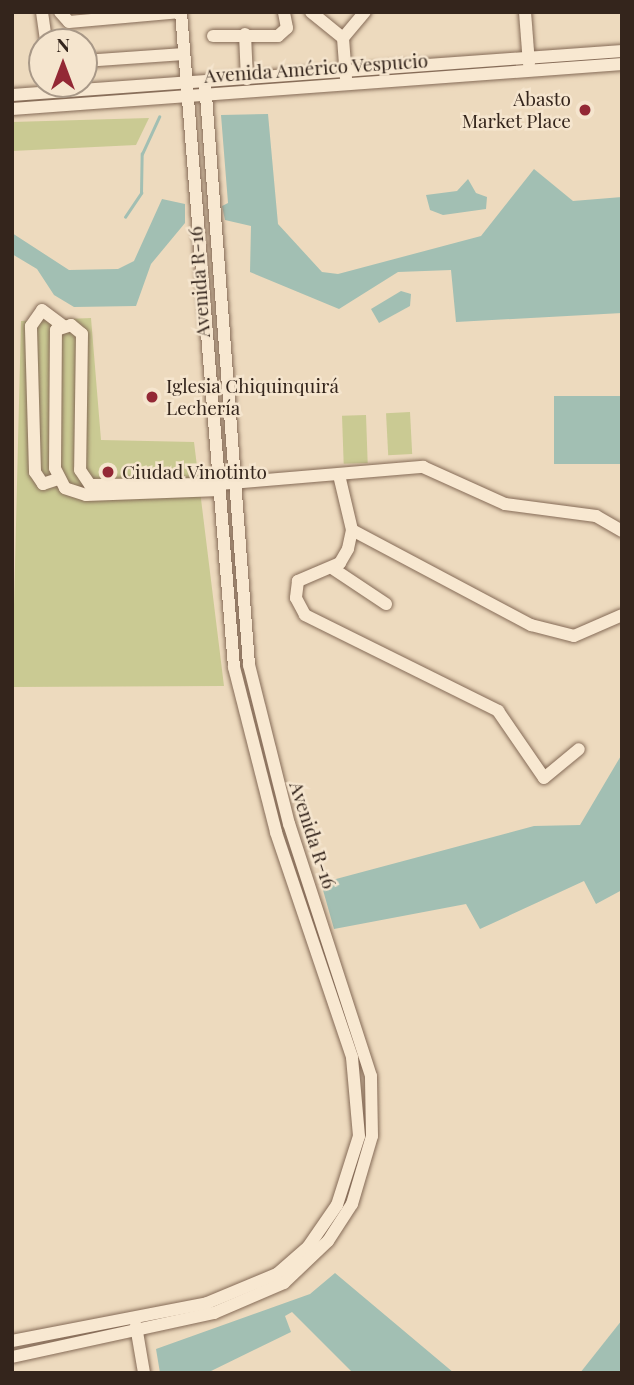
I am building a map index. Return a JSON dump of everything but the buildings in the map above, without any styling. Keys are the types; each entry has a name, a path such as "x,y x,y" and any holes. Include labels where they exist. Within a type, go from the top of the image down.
{"street":[{"path":"60,12 69,22 181,12"},
{"name":"Avenida R-16","path":"12,1357 136,1325 250,1300 307,1265 352,1204 362,1177 373,1126 371,1076 257,710 214,418 190,83 184,54 181,12"},
{"path":"213,36 284,33 284,12"},
{"path":"311,12 344,37"},
{"path":"346,78 344,37 365,12"},
{"path":"525,12 529,65"},
{"path":"245,34 247,79"},
{"name":"Avenida Américo Vespucio","path":"529,65 622,51"},
{"path":"98,60 184,54"},
{"name":"Avenida Américo Vespucio","path":"12,109 191,97 346,78 529,65 622,64"},
{"name":"Avenida Américo Vespucio","path":"98,86 247,79 346,78"},
{"name":"Avenida R-16","path":"12,1341 136,1325 249,1288 307,1247 337,1205 355,1161 357,1079 243,715 230,635 224,485 228,417 205,82"},
{"path":"42,107 46,98"},
{"path":"224,485 100,488 83,479 78,360 84,341 78,328 63,326 42,310 31,326 35,472 43,484 58,479 86,495 436,470 505,504 596,516 622,531"},
{"path":"58,479 52,348 63,326"},
{"path":"214,418 228,417"},
{"path":"339,475 352,530 345,557 332,568 298,581 296,598 305,615 498,711 544,779 579,749"},
{"path":"352,530 531,625 574,636 622,615"},
{"path":"332,568 386,604"},
{"path":"357,1079 371,1076"},
{"path":"136,1325 144,1373"}],"green space":[{"path":"149,118 136,145 12,151 12,122"},
{"name":"Ciudad Vinotinto","path":"91,318 101,440 194,442 224,686 12,687 21,321"},
{"path":"410,412 412,454 388,455 386,413"},
{"path":"366,415 368,463 344,464 342,416"}],"shaded area":[{"path":"268,114 278,224 322,272 338,274 481,236 534,169 573,201 622,197 622,313 456,322 451,270 398,272 339,309 250,272 251,226 225,220 222,206 228,203 221,115"},
{"path":"468,179 476,193 487,197 486,209 443,215 430,210 426,195 457,191"},
{"path":"162,199 185,204 185,223 151,264 136,306 74,307 54,295 37,269 12,254 12,233 69,270 118,269 134,261"},
{"path":"401,291 411,294 410,306 379,323 371,309"},
{"path":"554,396 622,396 622,464 554,464"},
{"path":"622,754 622,890 596,904 584,881 480,929 466,904 334,929 321,883 534,826 580,825"},
{"path":"335,1273 454,1373 353,1373 292,1312 285,1316 291,1332 207,1373 160,1373 156,1349 310,1294"},
{"path":"622,1320 622,1373 580,1373"}],"waterway":[{"path":"125,217 141,193 142,154 159,117"}],"place":[{"name":"Abasto Market Place","path":"585,110"},
{"name":"Iglesia Chiquinquirá Lechería","path":"152,397"},
{"name":"Ciudad Vinotinto","path":"108,472"}]}
